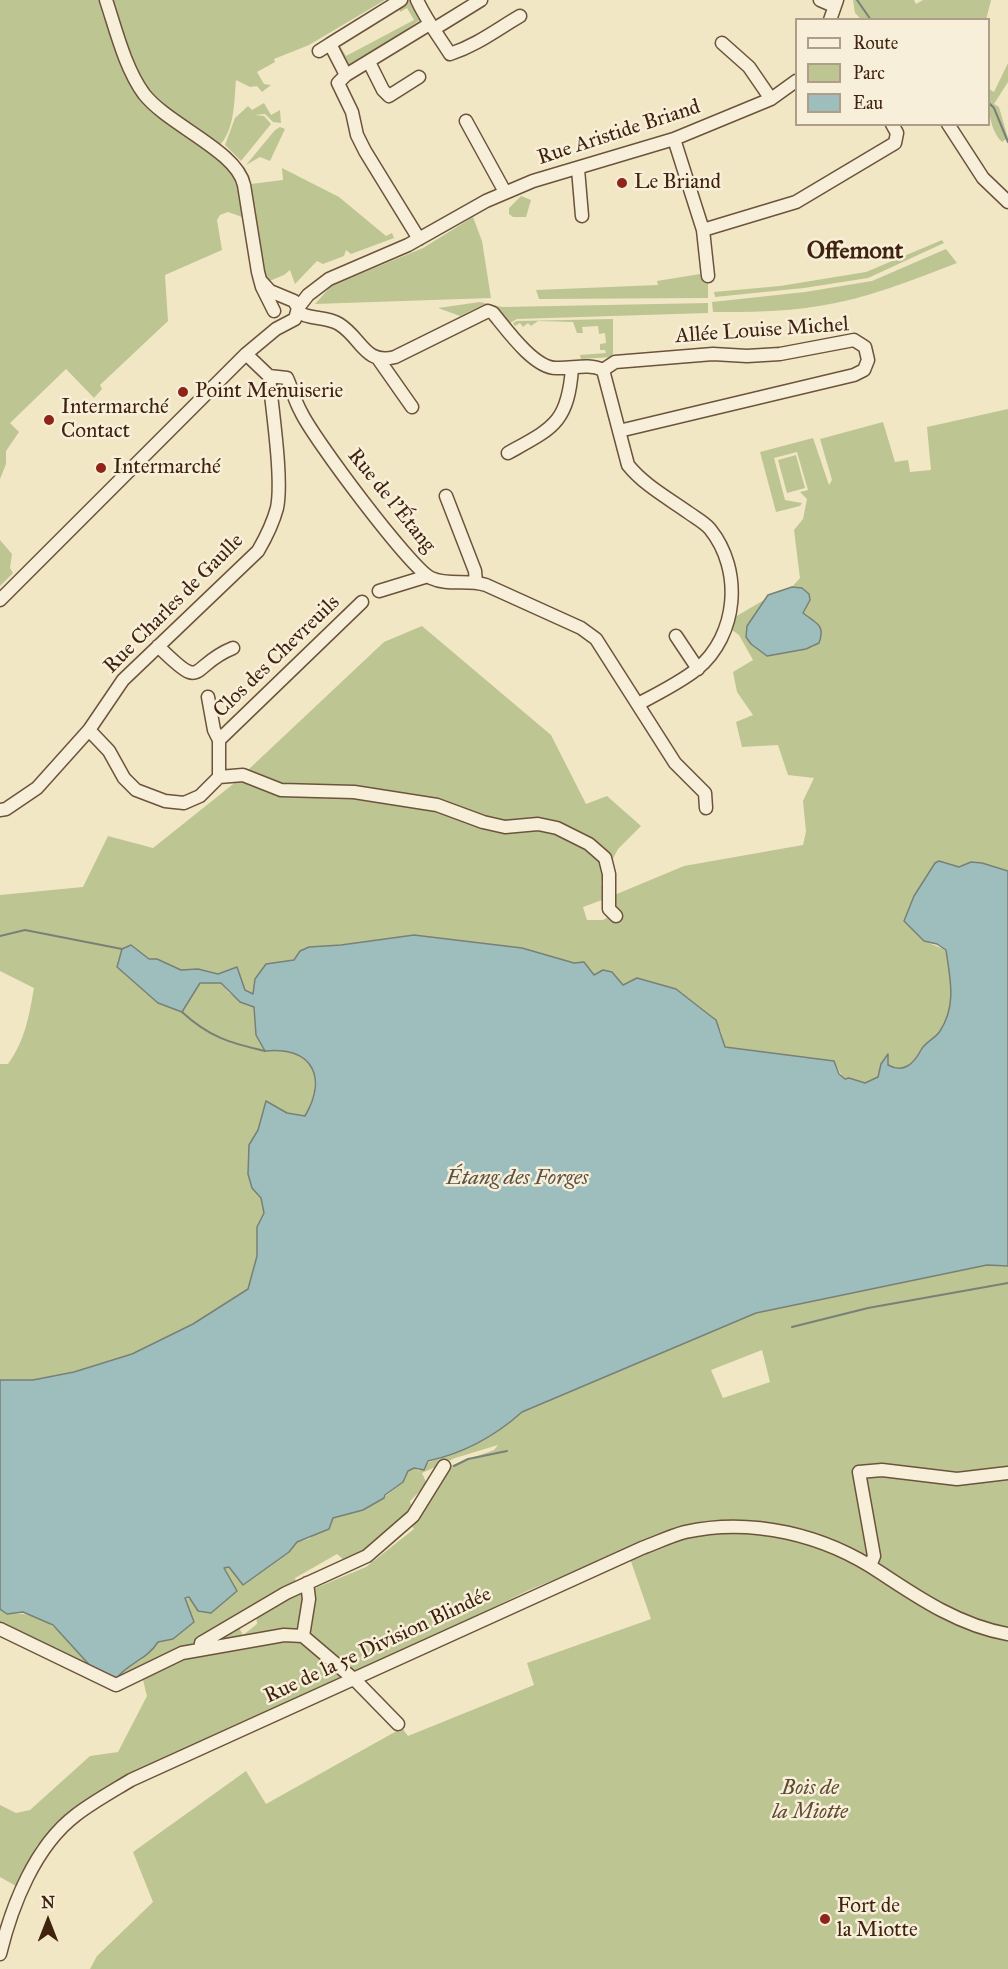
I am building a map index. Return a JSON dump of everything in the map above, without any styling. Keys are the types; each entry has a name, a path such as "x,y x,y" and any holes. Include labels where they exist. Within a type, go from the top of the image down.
{"street":[{"path":"106,0 133,73 144,93 160,111 238,169 244,185 260,280 274,313 280,321 294,316 327,318 346,329 370,355 379,360 412,406"},
{"path":"417,0 431,27 450,54 489,37 520,16"},
{"path":"417,236 357,135 352,112 338,83 346,75 481,0"},
{"path":"820,0 836,3 831,18"},
{"path":"346,75 325,47 401,1"},
{"path":"722,43 749,67 771,99"},
{"path":"369,62 383,90 389,96 419,77"},
{"name":"Rue Aristide Briand","path":"0,600 246,354 294,316 308,295 329,279 505,192 674,139 771,99 795,82"},
{"path":"466,121 505,192"},
{"path":"703,230 796,201 895,143 897,133 893,126"},
{"path":"949,126 983,178 1008,202"},
{"path":"674,139 703,230 708,276"},
{"path":"578,169 582,216"},
{"name":"Rue Aristide Briand","path":"285,298 296,295 333,270 417,236"},
{"path":"260,280 270,291 294,302 294,316"},
{"path":"274,313 277,303 285,298"},
{"path":"379,360 395,357 488,311 537,363 553,368 594,366 603,370 628,465 638,478 710,528 725,553 733,582 729,617 722,641 698,669 638,704"},
{"name":"Rue Aristide Briand","path":"246,354 274,313"},
{"name":"Allée Louise Michel","path":"603,370 615,362 713,354 747,356 780,354 854,340 865,347 868,360 864,370 854,375 619,431"},
{"path":"246,354 269,376"},
{"path":"508,453 541,435 561,417 567,407 572,368"},
{"name":"Rue de l'Étang","path":"269,376 287,378 301,413 329,455 410,560 428,576 443,581 476,582 581,628 596,639 675,763 705,793 706,808"},
{"name":"Rue Charles de Gaulle","path":"0,810 6,809 38,788 89,730 123,680 258,551 277,507 269,376"},
{"path":"446,496 476,582"},
{"path":"379,591 428,576"},
{"name":"Clos des Chevreuils","path":"219,740 362,602"},
{"path":"676,636 698,669"},
{"path":"158,646 181,670 192,673 202,670 222,652 233,648"},
{"name":"Clos des Chevreuils","path":"208,697 214,730 219,740 219,777"},
{"path":"89,730 109,751 124,778 136,790 165,801 184,803 200,796 219,777 243,775 256,778 281,790 354,792 437,805 483,822 506,827 538,824 557,828 589,844 605,858 609,874 607,892 613,912"},
{"path":"200,1650 201,1642 219,1631 307,1583 367,1556 413,1516 444,1466"},
{"path":"870,1566 874,1556 859,1472 882,1470 957,1479 1008,1473"},
{"name":"Rue de la 5e Division Blindée","path":"0,1953 20,1894 43,1850 75,1816 130,1780 642,1548 685,1532 752,1527 787,1532 819,1541 859,1559 947,1613 968,1623 1008,1634"},
{"path":"303,1636 309,1599 307,1583"},
{"path":"0,1629 116,1685 182,1653 284,1635 303,1636 353,1679 398,1724"}],"green space":[{"path":"0,0 385,0 309,45 274,59 275,62 257,72 264,84 271,85 262,92 257,86 250,87 236,80 233,116 228,133 218,147 201,144 237,175 245,218 228,212 220,215 217,220 222,250 165,275 168,321 100,385 102,389 94,398 66,369 10,423 19,432 6,451 6,464 0,479"},
{"path":"406,0 413,0 422,16 420,20 350,69 336,46 339,44 346,56 414,20 407,8 400,12 399,8"},
{"path":"853,0 914,0 916,4 923,0 991,0 986,18 860,18 855,13"},
{"path":"1008,63 1008,82 994,104 999,107 1008,138 1002,142 994,131 990,115 990,90 994,92"},
{"path":"264,103 271,115 280,110 281,123 273,122 265,114 255,115 264,116 271,124 241,161 225,145 235,118 248,106 252,110"},
{"path":"280,127 285,129 270,161 260,157 246,165 275,130"},
{"path":"282,168 339,197 386,236 392,233 394,238 351,254 346,250 344,256 323,264 317,261 295,284 290,270 267,282 258,244 251,184 283,180"},
{"path":"521,196 531,200 526,217 513,217 509,214 509,208"},
{"path":"473,217 482,241 491,298 315,304 331,286 423,248"},
{"path":"942,240 944,243 868,278 804,288 715,297 714,292 780,286 866,272"},
{"path":"946,249 957,263 854,299 793,309 713,312 712,302 805,292 872,281"},
{"path":"700,274 701,277 708,278 708,298 539,299 536,290 658,285 657,281"},
{"path":"480,302 502,307 708,303 708,313 517,319 510,323 491,307 483,305 460,316 438,308"},
{"path":"613,319 613,357 581,359 580,355 606,353 605,350 600,350 600,344 606,343 605,333 599,334 598,326 582,327 583,333 577,333 573,322 538,321 531,326 528,323 523,327 520,323 515,326 513,323 517,321"},
{"path":"1008,409 1008,871 971,862 959,867 943,862 932,867 914,896 924,941 946,950 951,994 944,1025 912,1062 904,1067 894,1067 888,1065 888,1055 881,1064 878,1077 865,1083 844,1080 834,1061 725,1047 721,1031 708,1014 676,989 644,980 627,982 623,985 612,972 594,975 584,962 574,963 522,948 414,935 309,947 254,994 218,974 198,969 181,970 162,961 117,967 158,1003 182,1012 200,983 221,983 229,993 254,1007 256,1035 263,1047 285,1050 305,1058 314,1073 312,1100 305,1116 287,1113 266,1101 258,1130 249,1145 248,1174 252,1188 261,1198 264,1213 257,1227 257,1256 248,1289 193,1324 132,1354 74,1372 33,1380 0,1380 0,1064 8,1064 19,1046 34,988 0,971 0,895 83,887 108,836 153,848 232,785 384,642 422,626 551,735 586,804 607,796 641,826 618,849 601,882 605,899 583,907 587,920 603,920 611,916 612,896 684,866 803,845 806,832 803,801 814,778 788,775 778,745 742,747 736,722 753,715 737,692 733,672 753,660 739,635 732,630 735,617 764,600 747,626 751,644 767,656 813,647 819,642 821,636 817,622 803,613 805,589 792,587 800,578 794,530 803,519 807,499 800,492 808,490 797,452 774,458 785,500 802,503 800,506 776,512 760,452 813,438 829,485 832,480 820,439 883,422 895,462 908,460 910,472 931,470 927,427"},
{"path":"796,455 805,488 787,493 778,460"},
{"path":"0,540 12,554 10,568 13,573 0,586"},
{"name":"Bois de la Miotte","path":"987,1265 1008,1266 1008,1969 90,1969 97,1956 153,1902 133,1852 246,1771 266,1804 402,1728 408,1736 534,1685 527,1663 651,1619 627,1550 529,1590 82,1809 37,1845 16,1886 0,1877 0,1805 16,1813 30,1810 90,1756 118,1752 147,1696 143,1680 155,1670 237,1624 243,1635 257,1624 256,1613 366,1567 414,1529 410,1523 444,1468 494,1450 498,1445 455,1458 422,1473 427,1484 410,1501 412,1510 371,1547 345,1561 337,1554 295,1578 296,1583 194,1647 119,1678 123,1670 141,1660 158,1642 173,1639 184,1599 237,1592 224,1568 229,1567 243,1585 289,1552 297,1542 309,1539 333,1518 363,1510 381,1500 403,1482 408,1471 414,1468 419,1471 429,1463 495,1431 522,1412 756,1313","holes":["762,1350 770,1382 723,1398 711,1370"]},
{"path":"0,1609 7,1614 34,1616 45,1621 65,1637 91,1667 0,1635"}],"water":[{"path":"792,587 802,588 809,594 810,600 803,613 820,628 819,643 806,649 767,656 751,644 746,637 747,626 768,595"},
{"name":"Étang des Forges","path":"939,861 959,867 971,862 982,863 1008,871 1008,1266 987,1265 756,1313 522,1412 501,1429 467,1449 428,1461 424,1470 414,1468 408,1471 403,1482 384,1498 363,1510 333,1518 329,1529 297,1542 289,1552 243,1585 229,1567 224,1568 237,1591 211,1613 198,1611 189,1597 185,1598 194,1622 173,1639 158,1642 116,1679 94,1670 53,1625 23,1612 7,1614 0,1609 0,1380 33,1380 74,1372 132,1354 193,1324 248,1289 257,1256 257,1227 264,1213 261,1198 252,1188 248,1174 249,1145 258,1130 266,1101 287,1113 305,1116 315,1089 315,1077 311,1067 304,1059 281,1051 265,1051 256,1035 254,1007 240,1002 221,983 200,983 182,1012 158,1003 117,967 122,949 131,945 149,959 157,959 181,970 198,969 218,974 237,967 245,990 253,994 255,979 266,964 294,960 300,951 309,947 414,935 522,948 574,963 584,962 594,975 603,970 612,972 623,985 637,978 676,989 716,1020 725,1047 834,1061 839,1074 845,1079 865,1083 878,1077 881,1064 888,1054 888,1065 904,1068 912,1063 923,1047 940,1031 949,1011 951,991 946,950 937,944 924,941 904,921 914,896 935,863"}],"waterway":[{"path":"857,0 870,18"},
{"path":"990,104 994,108 1008,142"},
{"path":"0,936 25,930 122,949"},
{"path":"182,1012 201,1028 220,1038 265,1051"},
{"path":"792,1327 868,1308 1008,1283"},
{"path":"454,1466 468,1459 507,1451"}],"place":[{"name":"Le Briand","path":"622,183"},
{"name":"Point Menuiserie","path":"183,392"},
{"name":"Intermarché Contact","path":"49,420"},
{"name":"Intermarché","path":"101,468"},
{"name":"Fort de la Miotte","path":"825,1919"}],"district":[{"name":"Offemont","path":"855,252"}]}
